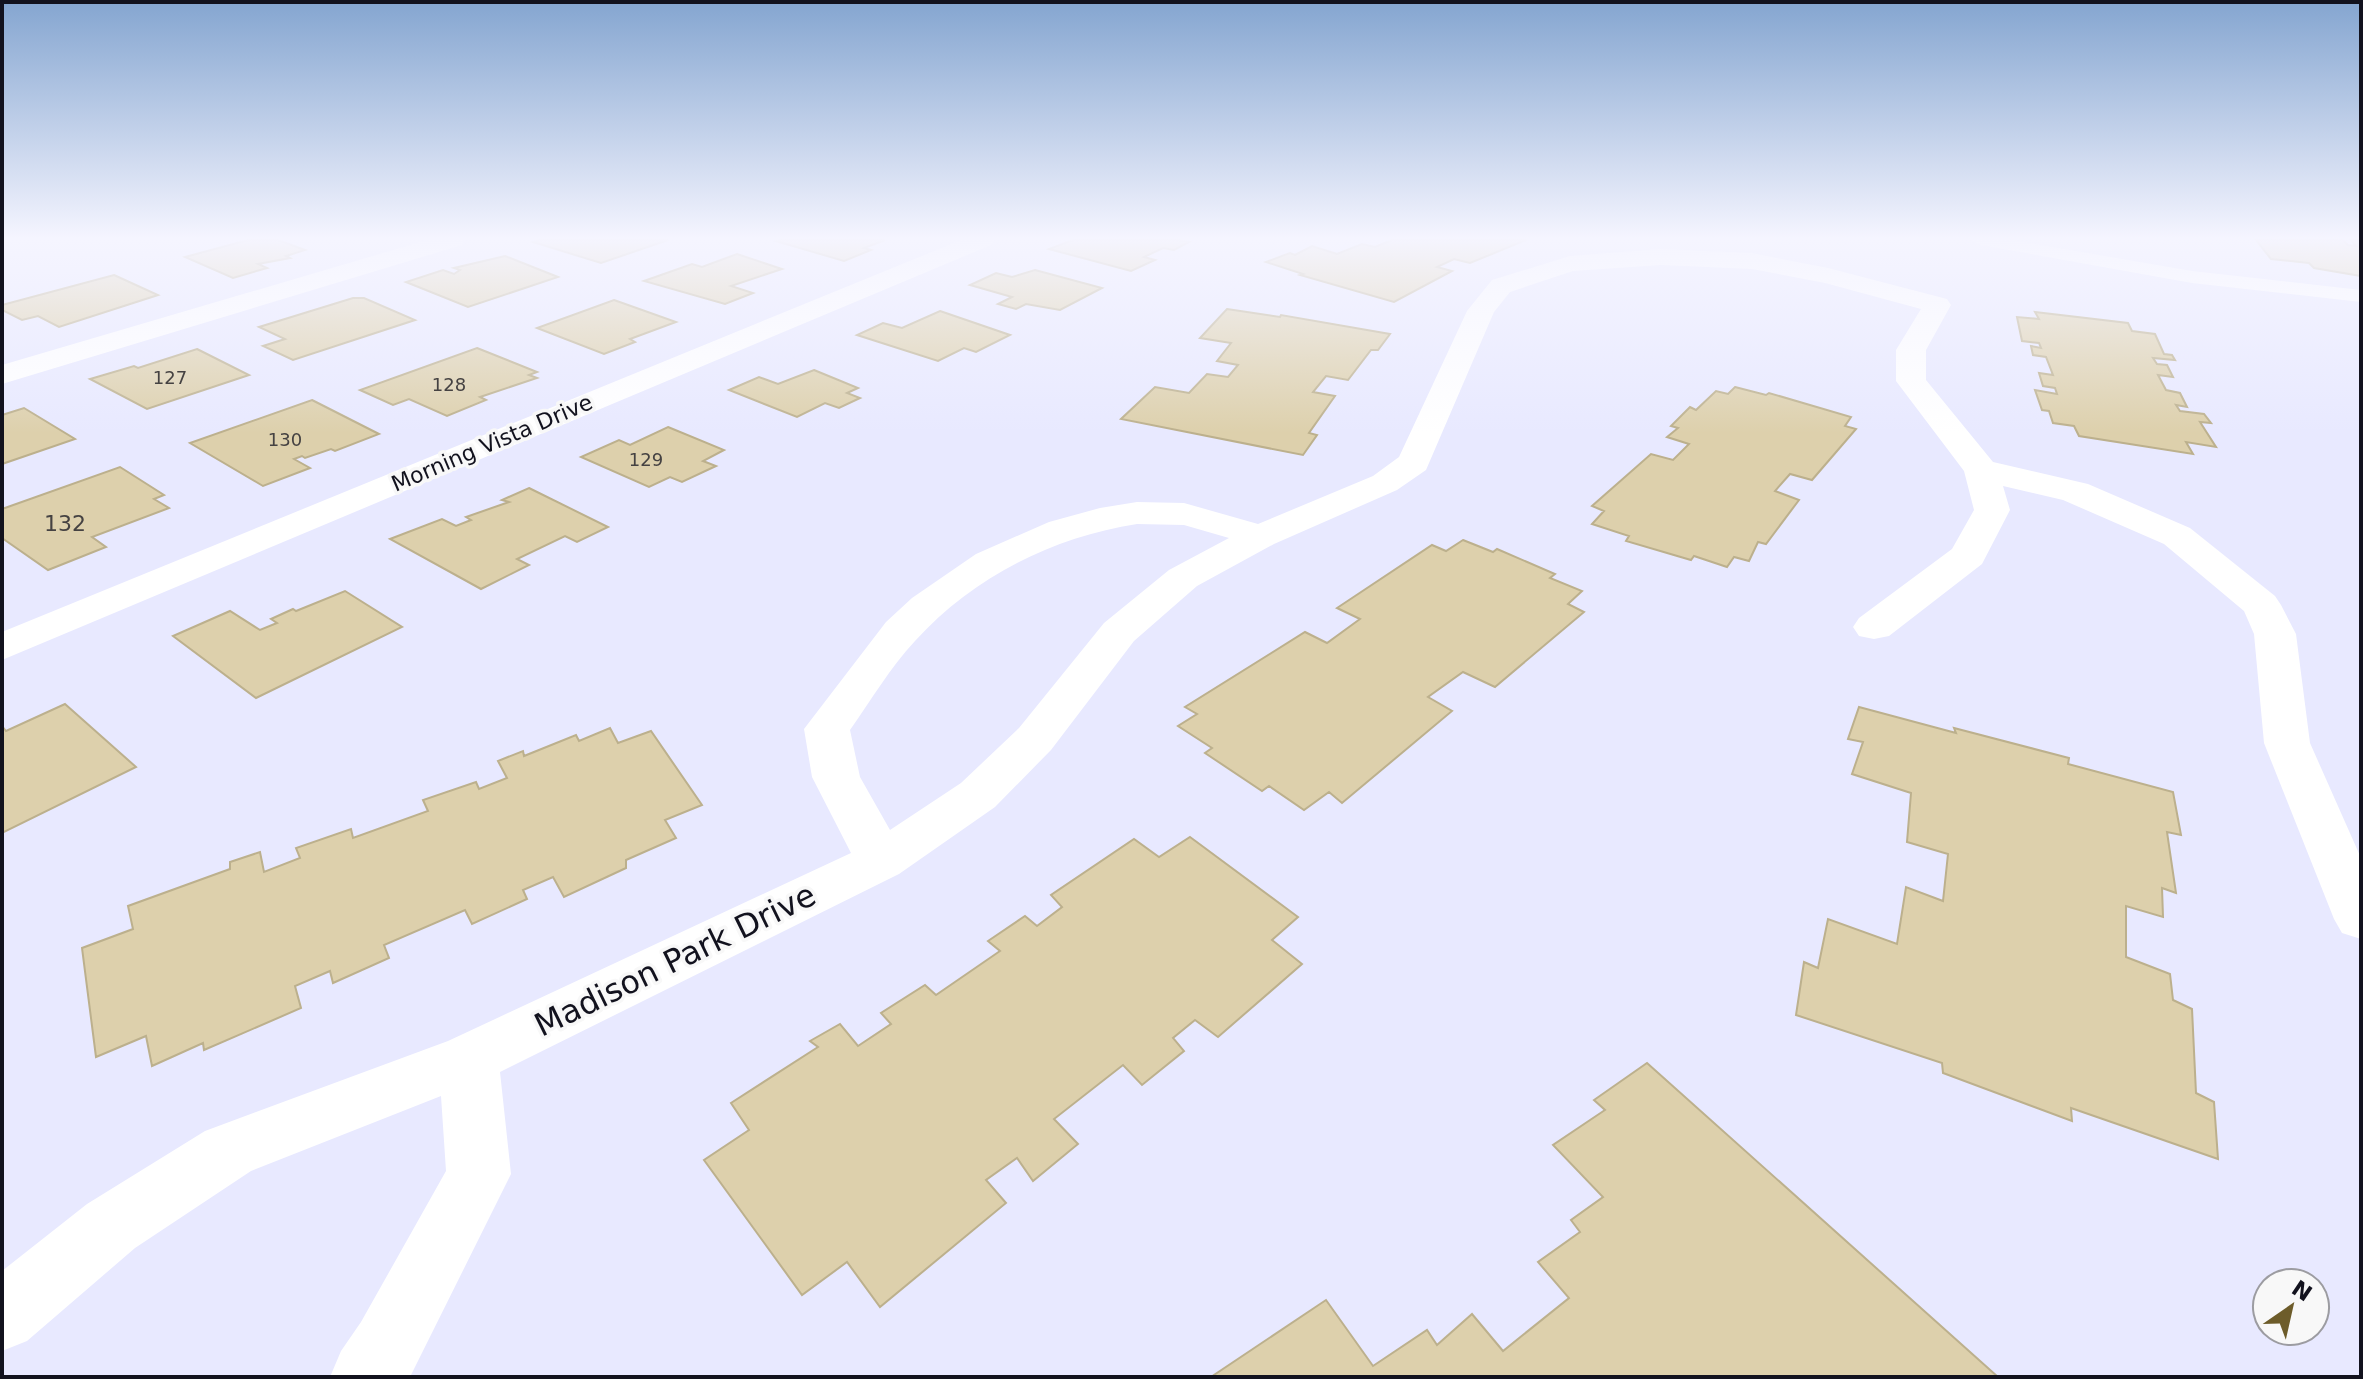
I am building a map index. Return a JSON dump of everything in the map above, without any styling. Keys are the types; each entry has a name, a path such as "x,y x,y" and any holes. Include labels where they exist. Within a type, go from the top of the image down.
{"street":[{"path":"2,375 238,304"},
{"name":"Morning Vista Drive","path":"2,647 827,304"},
{"name":"Madison Park Drive","path":"2,1316 111,1226 228,1151 469,1059 881,861 978,795 1035,739 1119,632 1183,578 1261,536 1385,483 1414,463 1486,304"},
{"name":"Madison Park Drive","path":"1874,627 1968,556 1992,510 1981,470 1911,381 1911,350 1937,305 1935,304"},
{"path":"1981,470 2075,492 2177,536 2261,605 2275,634 2287,743 2361,919"},
{"path":"881,861 836,777 827,729 901,630 970,571 1033,540 1114,517 1174,513 1261,536"},
{"path":"367,1377 387,1348 479,1174 469,1059"}],"building":[{"path":"129,304 59,327 38,316 22,320 2,310 2,305"},
{"path":"332,304 379,304 415,320 293,360 263,346 285,339 259,327"},
{"path":"602,304 626,304 676,322 630,339 635,342 604,354 537,328"},
{"path":"999,304 1025,304 1016,309"},
{"path":"1028,304 1071,304 1060,310"},
{"path":"1227,309 1390,334 1378,350 1371,350 1348,380 1326,376 1313,392 1335,396 1309,433 1317,435 1303,455 1121,419 1155,387 1189,393 1207,374 1228,377 1238,365 1217,361 1231,343 1200,338"},
{"path":"940,311 1010,335 976,352 964,348 938,361 857,335 883,323 902,328"},
{"path":"2035,312 2128,323 2132,331 2155,334 2164,354 2172,355 2175,360 2153,358 2157,364 2167,365 2173,377 2158,375 2166,390 2180,393 2187,407 2176,405 2180,411 2204,414 2211,423 2200,422 2216,447 2186,442 2193,454 2079,436 2074,426 2053,423 2049,411 2042,410 2035,390 2057,394 2055,388 2043,386 2039,373 2053,375 2046,357 2033,355 2031,346 2041,348 2039,343 2022,341 2017,317 2039,319"},
{"path":"477,348 537,372 529,375 537,378 480,397 486,400 447,416 409,399 393,405 360,390"},
{"path":"197,349 249,375 147,409 90,379 134,366 138,368"},
{"path":"814,370 858,388 847,393 860,398 839,408 825,403 797,417 729,390 759,377 778,384"},
{"path":"1735,387 1766,395 1769,393 1851,417 1845,426 1856,429 1812,480 1790,474 1775,491 1799,500 1766,544 1758,542 1749,561 1734,557 1727,567 1694,556 1691,560 1626,541 1629,536 1592,524 1604,511 1592,506 1651,454 1673,460 1689,444 1667,437 1678,428 1671,426 1690,407 1696,410 1716,391 1728,394"},
{"path":"312,400 379,434 335,451 331,449 294,459 310,468 263,486 190,443"},
{"path":"24,408 75,439 2,464 2,415"},
{"path":"668,427 724,450 703,461 716,466 682,482 670,477 649,487 581,457 619,440 630,445"},
{"path":"120,467 164,495 154,499 169,508 92,537 106,547 48,570 2,538 2,509"},
{"path":"529,488 608,527 577,542 565,536 517,559 529,565 481,589 390,539 442,519 456,526 471,520 466,517 509,502 502,500"},
{"path":"1463,540 1493,552 1497,549 1555,574 1550,578 1582,591 1568,604 1584,612 1495,687 1463,672 1428,697 1452,711 1342,803 1329,792 1304,810 1269,786 1262,791 1205,753 1212,748 1178,726 1197,714 1185,707 1305,632 1327,643 1360,619 1337,608 1432,545 1446,551"},
{"path":"345,591 402,627 256,698 173,636 230,611 260,630 277,623 271,619"},
{"path":"65,704 136,767 2,833 2,726 6,731"},
{"path":"1859,707 2069,758 2068,764 2173,792 2181,835 2167,832 2176,893 2162,888 2163,917 2126,906 2126,957 2170,974 2173,1000 2192,1009 2196,1093 2214,1102 2218,1159 2071,1108 2072,1121 1943,1073 1942,1063 1796,1015 1804,962 1818,968 1828,919 1897,944 1906,887 1943,901 1948,854 1907,842 1911,793 1852,774 1863,742 1848,739"},
{"path":"610,728 618,743 651,731 702,805 665,820 676,838 626,860 626,868 564,897 553,877 523,890 527,899 472,924 465,910 384,945 389,958 333,983 330,971 295,986 301,1008 204,1050 203,1043 152,1066 146,1036 96,1057 82,948 133,929 128,906 230,869 230,862 260,852 264,872 300,858 296,848 351,829 353,838 428,811 423,800 476,782 479,789 507,778 498,761 523,751 524,756 576,735 579,741"},
{"path":"1190,837 1298,917 1272,940 1302,964 1218,1037 1195,1020 1173,1038 1184,1051 1142,1085 1123,1065 1054,1119 1078,1144 1033,1181 1017,1158 986,1180 1006,1203 880,1307 847,1262 802,1295 704,1160 749,1130 731,1103 818,1047 810,1041 840,1024 858,1046 891,1024 881,1013 925,985 936,995 1000,951 988,941 1025,916 1037,926 1062,907 1051,895 1134,839 1159,857"},
{"path":"1647,1063 1998,1377 1211,1377 1326,1300 1373,1366 1427,1330 1437,1345 1472,1314 1503,1351 1569,1298 1538,1262 1580,1232 1571,1220 1603,1197 1553,1145 1605,1110 1594,1100"}]}
